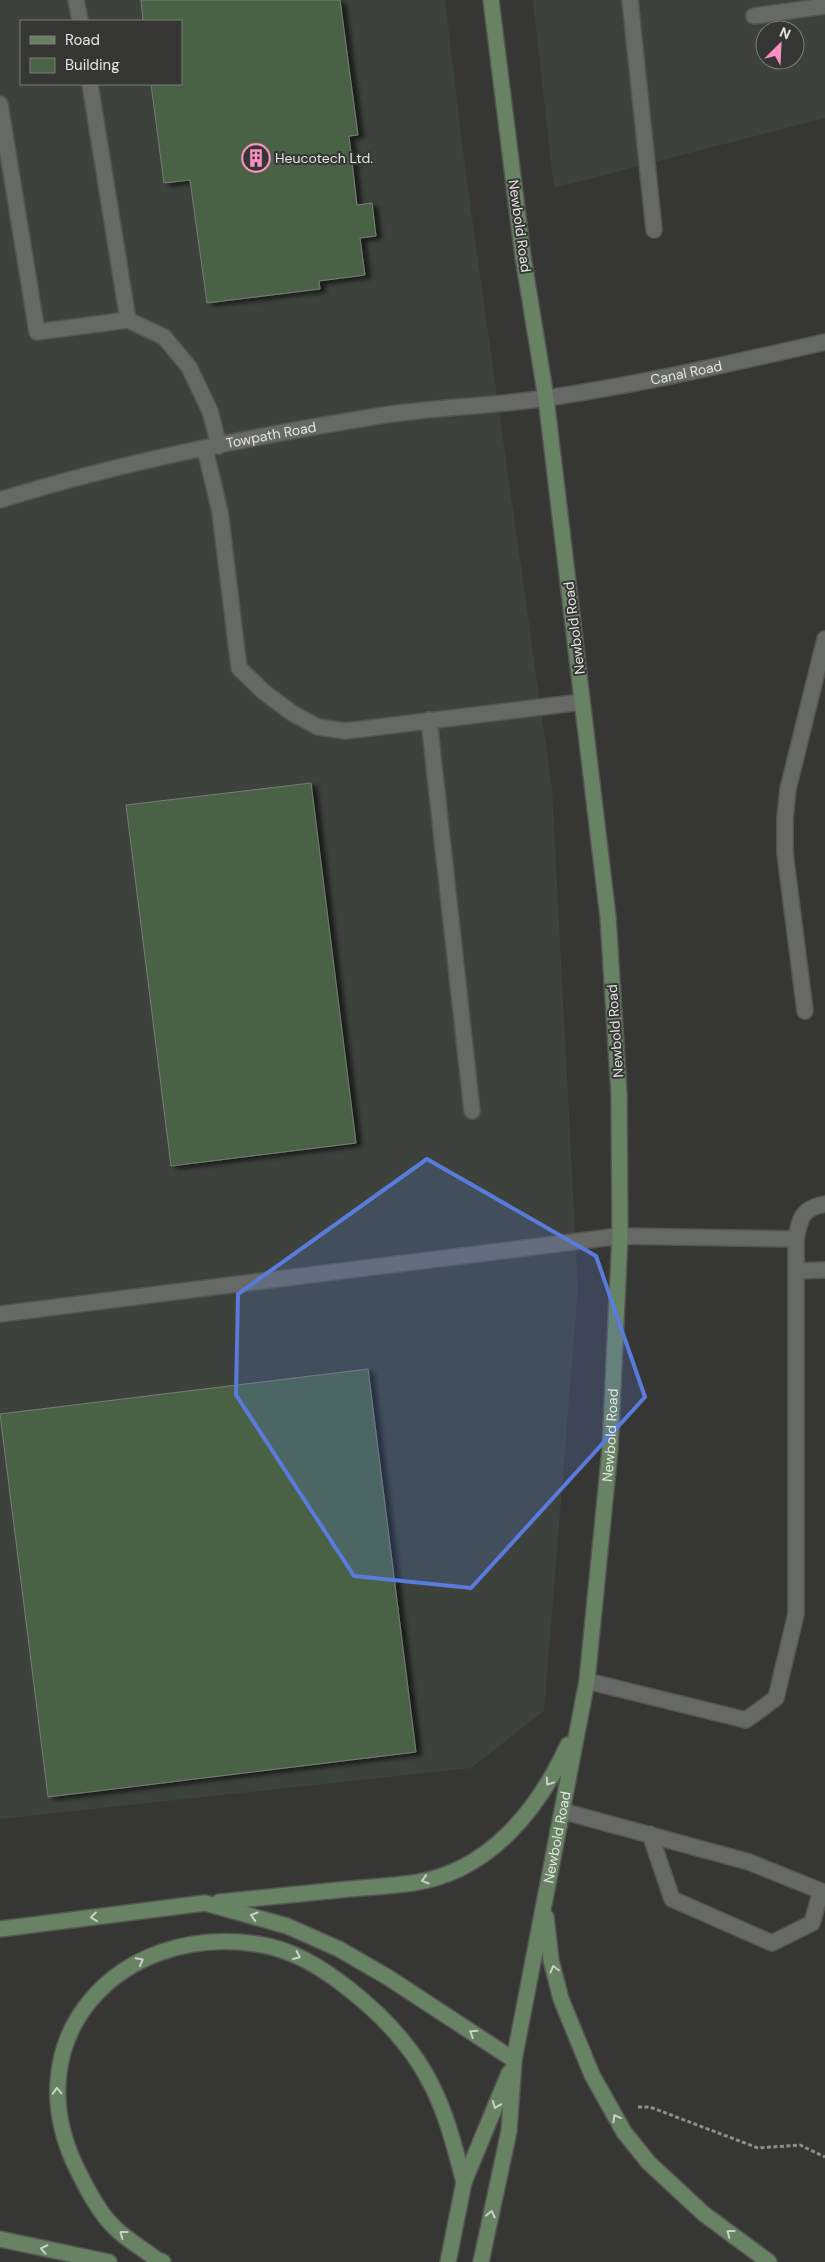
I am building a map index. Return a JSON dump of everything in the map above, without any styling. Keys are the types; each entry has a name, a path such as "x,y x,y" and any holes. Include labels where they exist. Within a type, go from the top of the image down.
{"main road":[{"name":"Newbold Road","path":"481,2262 509,2130 514,2060 587,1681 610,1449 620,1236 619,1094 608,917 546,398 524,257 491,0"},
{"path":"0,1929 205,1903 415,1883 457,1870 483,1856 508,1834 533,1806 555,1774 578,1723"},
{"path":"545,1901 551,1960 561,1999 592,2075 624,2132 649,2163 704,2214 769,2262"},
{"path":"205,1903 287,1926 339,1949 389,1978 514,2060"},
{"path":"163,2262 156,2259 115,2228 90,2194 70,2156 58,2115 56,2084 65,2043 79,2015 98,1990 122,1970 150,1956 192,1944 225,1941 242,1942 259,1944 291,1953 322,1968 373,2007 395,2030 430,2082 444,2111 464,2182"},
{"name":"Newbold Road","path":"448,2262 464,2182 514,2060"},
{"path":"0,2239 109,2262"}],"street":[{"path":"76,0 80,20"},
{"path":"630,0 654,230"},
{"path":"754,16 825,6"},
{"path":"90,85 128,320"},
{"path":"0,104 37,332 128,320 164,337 189,367 210,411 212,447 239,668 264,692 285,708 318,727 346,731 582,702"},
{"name":"Canal Road","path":"546,398 663,378 825,342"},
{"name":"Towpath Road","path":"0,500 54,483 153,458 385,415 546,398"},
{"path":"805,1010 785,853 785,818 788,789 825,639"},
{"path":"429,720 472,1111"},
{"path":"587,1681 746,1720 776,1698 796,1614 796,1239 800,1220 808,1209 825,1204"},
{"path":"0,1314 620,1236 796,1239"},
{"path":"796,1271 825,1270"},
{"path":"562,1810 650,1834 750,1862 821,1892 812,1922 772,1943 672,1899 650,1834"}],"path":[{"path":"610,2107 650,2108 758,2148 800,2146 825,2157"}],"highlighted area":[{"path":"427,1159 596,1256 645,1397 471,1588 354,1576 236,1395 238,1294"}],"shaded area":[{"path":"0,0 445,0 465,168 552,789 578,1289 544,1711 471,1768 0,1819"},
{"path":"533,0 825,0 825,118 554,188"}],"building":[{"name":"Heucotech Ltd.","path":"141,0 340,0 358,135 349,136 357,205 372,203 376,236 360,238 365,275 319,281 320,289 207,303 190,180 164,183 151,85 182,85 182,20 143,20"},
{"path":"311,783 356,1143 171,1166 126,805"},
{"path":"368,1369 416,1752 48,1797 0,1414"}],"place":[{"name":"Heucotech Ltd.","path":"256,158"}]}
